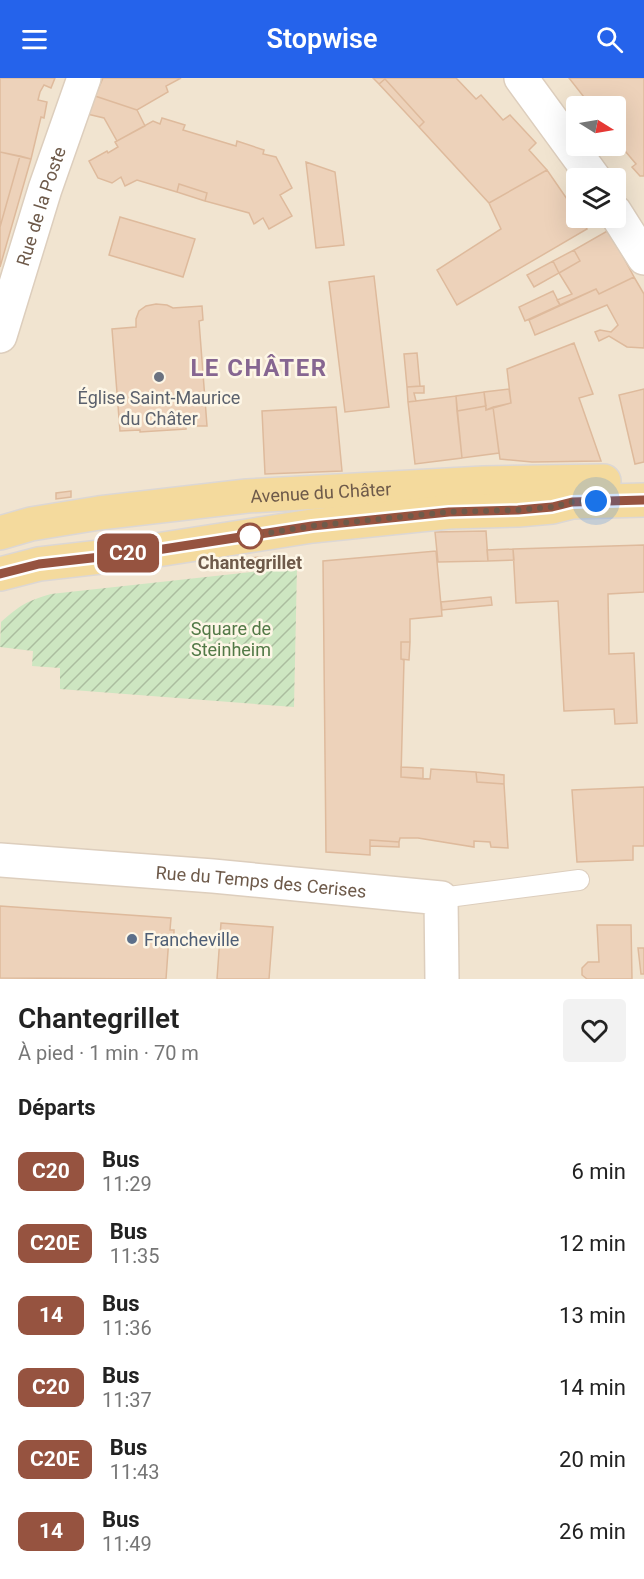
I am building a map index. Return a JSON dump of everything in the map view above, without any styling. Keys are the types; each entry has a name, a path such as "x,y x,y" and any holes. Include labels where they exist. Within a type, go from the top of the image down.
{"main road":[{"name":"Avenue du Châter","path":"0,533 31,524 99,513 248,496 484,483 630,480 644,484"},
{"name":"Avenue du Châter","path":"0,574 39,564 144,552 312,526 449,512 552,507 572,502 644,500"}],"street":[{"name":"Rue de la Poste","path":"0,336 45,189 84,78"},
{"path":"521,78 587,168"},
{"path":"625,228 644,258"},
{"name":"Rue du Temps des Cerises","path":"0,860 213,876 441,898"},
{"path":"441,898 442,979"}],"lane":[{"path":"441,898 579,880"}],"shaded area":[{"path":"0,78 644,78 644,979 0,979"}],"green space":[{"name":"Square de Steinheim","path":"297,567 294,707 60,689 60,668 32,666 33,651 0,647 1,622 24,604 51,594"}],"building":[{"path":"0,78 55,78 51,88 44,85 40,92 38,100 47,102 31,159 0,152"},
{"path":"103,78 181,78 166,86 168,92 137,110 95,96"},
{"path":"373,78 456,78 476,99 481,95 503,120 510,115 536,143 529,150 547,170 489,203 419,127 424,122 385,79 379,84"},
{"path":"569,78 644,78 644,176 640,176 632,167 636,164 626,152 626,96 583,96"},
{"path":"385,79 424,122 419,127 379,84"},
{"path":"95,96 137,110 145,126 117,141 104,118 87,114"},
{"path":"162,118 185,125 183,130 236,146 237,141 264,150 263,154 276,157 292,188 280,195 292,216 269,229 263,218 254,224 249,213 205,201 207,193 179,184 177,192 137,180 125,186 121,177 112,183 98,178 89,161 118,147 115,142 153,121 160,124"},
{"path":"0,152 20,156 0,227"},
{"path":"20,156 31,159 0,267 0,227"},
{"path":"306,162 335,172 344,245 316,248"},
{"path":"547,170 566,198 566,228 587,229 457,305 437,270 501,229 489,203"},
{"path":"179,184 207,193 205,201 177,192"},
{"path":"120,217 195,239 183,277 109,255"},
{"path":"609,230 634,277 599,294 596,289 560,305 557,300 572,294 559,273 580,261 574,250"},
{"path":"574,250 580,261 559,273 553,261"},
{"path":"553,261 559,273 534,287 527,275"},
{"path":"374,276 389,407 345,412 329,282"},
{"path":"634,277 644,294 644,348 627,347 609,336 599,341 595,332 600,330 611,332 618,325 607,305 535,335 529,320 596,289 599,294"},
{"path":"553,291 560,305 525,321 519,307"},
{"name":"Église Saint-Maurice du Châter","path":"156,304 173,308 202,306 203,320 199,321 207,426 186,426 186,429 140,432 140,430 120,431 112,329 136,327 139,311 146,306"},
{"path":"574,343 593,394 579,398 601,461 532,462 500,459 493,407 511,403 507,369"},
{"path":"417,353 420,386 407,387 404,354"},
{"path":"424,386 424,393 414,393 416,401 408,402 407,387"},
{"path":"509,389 511,403 486,410 484,392"},
{"path":"644,389 644,462 635,464 619,395"},
{"path":"484,392 486,406 457,411 456,396"},
{"path":"456,396 462,458 415,464 408,402"},
{"path":"486,406 486,410 493,407 499,453 462,458 457,411"},
{"path":"336,407 342,471 265,474 262,411"},
{"path":"71,491 71,497 56,499 56,493"},
{"path":"486,531 488,561 438,562 435,532"},
{"path":"644,545 644,592 608,594 609,654 634,653 637,723 615,724 614,709 564,711 558,601 516,603 513,549"},
{"path":"513,549 514,560 488,561 487,550"},
{"path":"436,551 442,616 410,619 410,642 401,642 401,659 404,660 401,777 430,779 431,769 476,772 477,782 504,784 508,848 491,847 490,842 474,841 474,847 418,838 400,838 399,842 370,840 370,855 326,852 323,561"},
{"path":"262,557 263,563 248,564 247,558"},
{"path":"491,597 492,605 442,610 441,602"},
{"path":"401,642 410,642 409,660 401,659"},
{"path":"401,767 423,768 423,779 401,777"},
{"path":"476,772 504,775 504,784 477,782"},
{"path":"644,787 644,846 633,846 633,860 577,862 572,790"},
{"path":"370,840 399,842 399,847 370,846"},
{"path":"0,906 171,918 170,930 174,930 174,938 169,937 166,979 0,978"},
{"path":"221,923 273,927 269,979 217,979"},
{"path":"597,925 631,925 632,979 587,979 582,975 582,968 588,962 599,962"},
{"path":"638,948 644,948 644,974 641,974"}],"bus line":[{"name":"C20","path":"0,574 39,564 144,552 312,526 449,512 552,507 572,502 644,500"}],"place":[{"name":"Église Saint-Maurice du Châter","path":"159,377"},
{"name":"Chantegrillet","path":"250,536"},
{"name":"Francheville","path":"132,939"}],"district":[{"name":"LE CHÂTER","path":"259,368"}],"route":[{"path":"250,536 312,526 449,512 518,510 596,501"}]}
